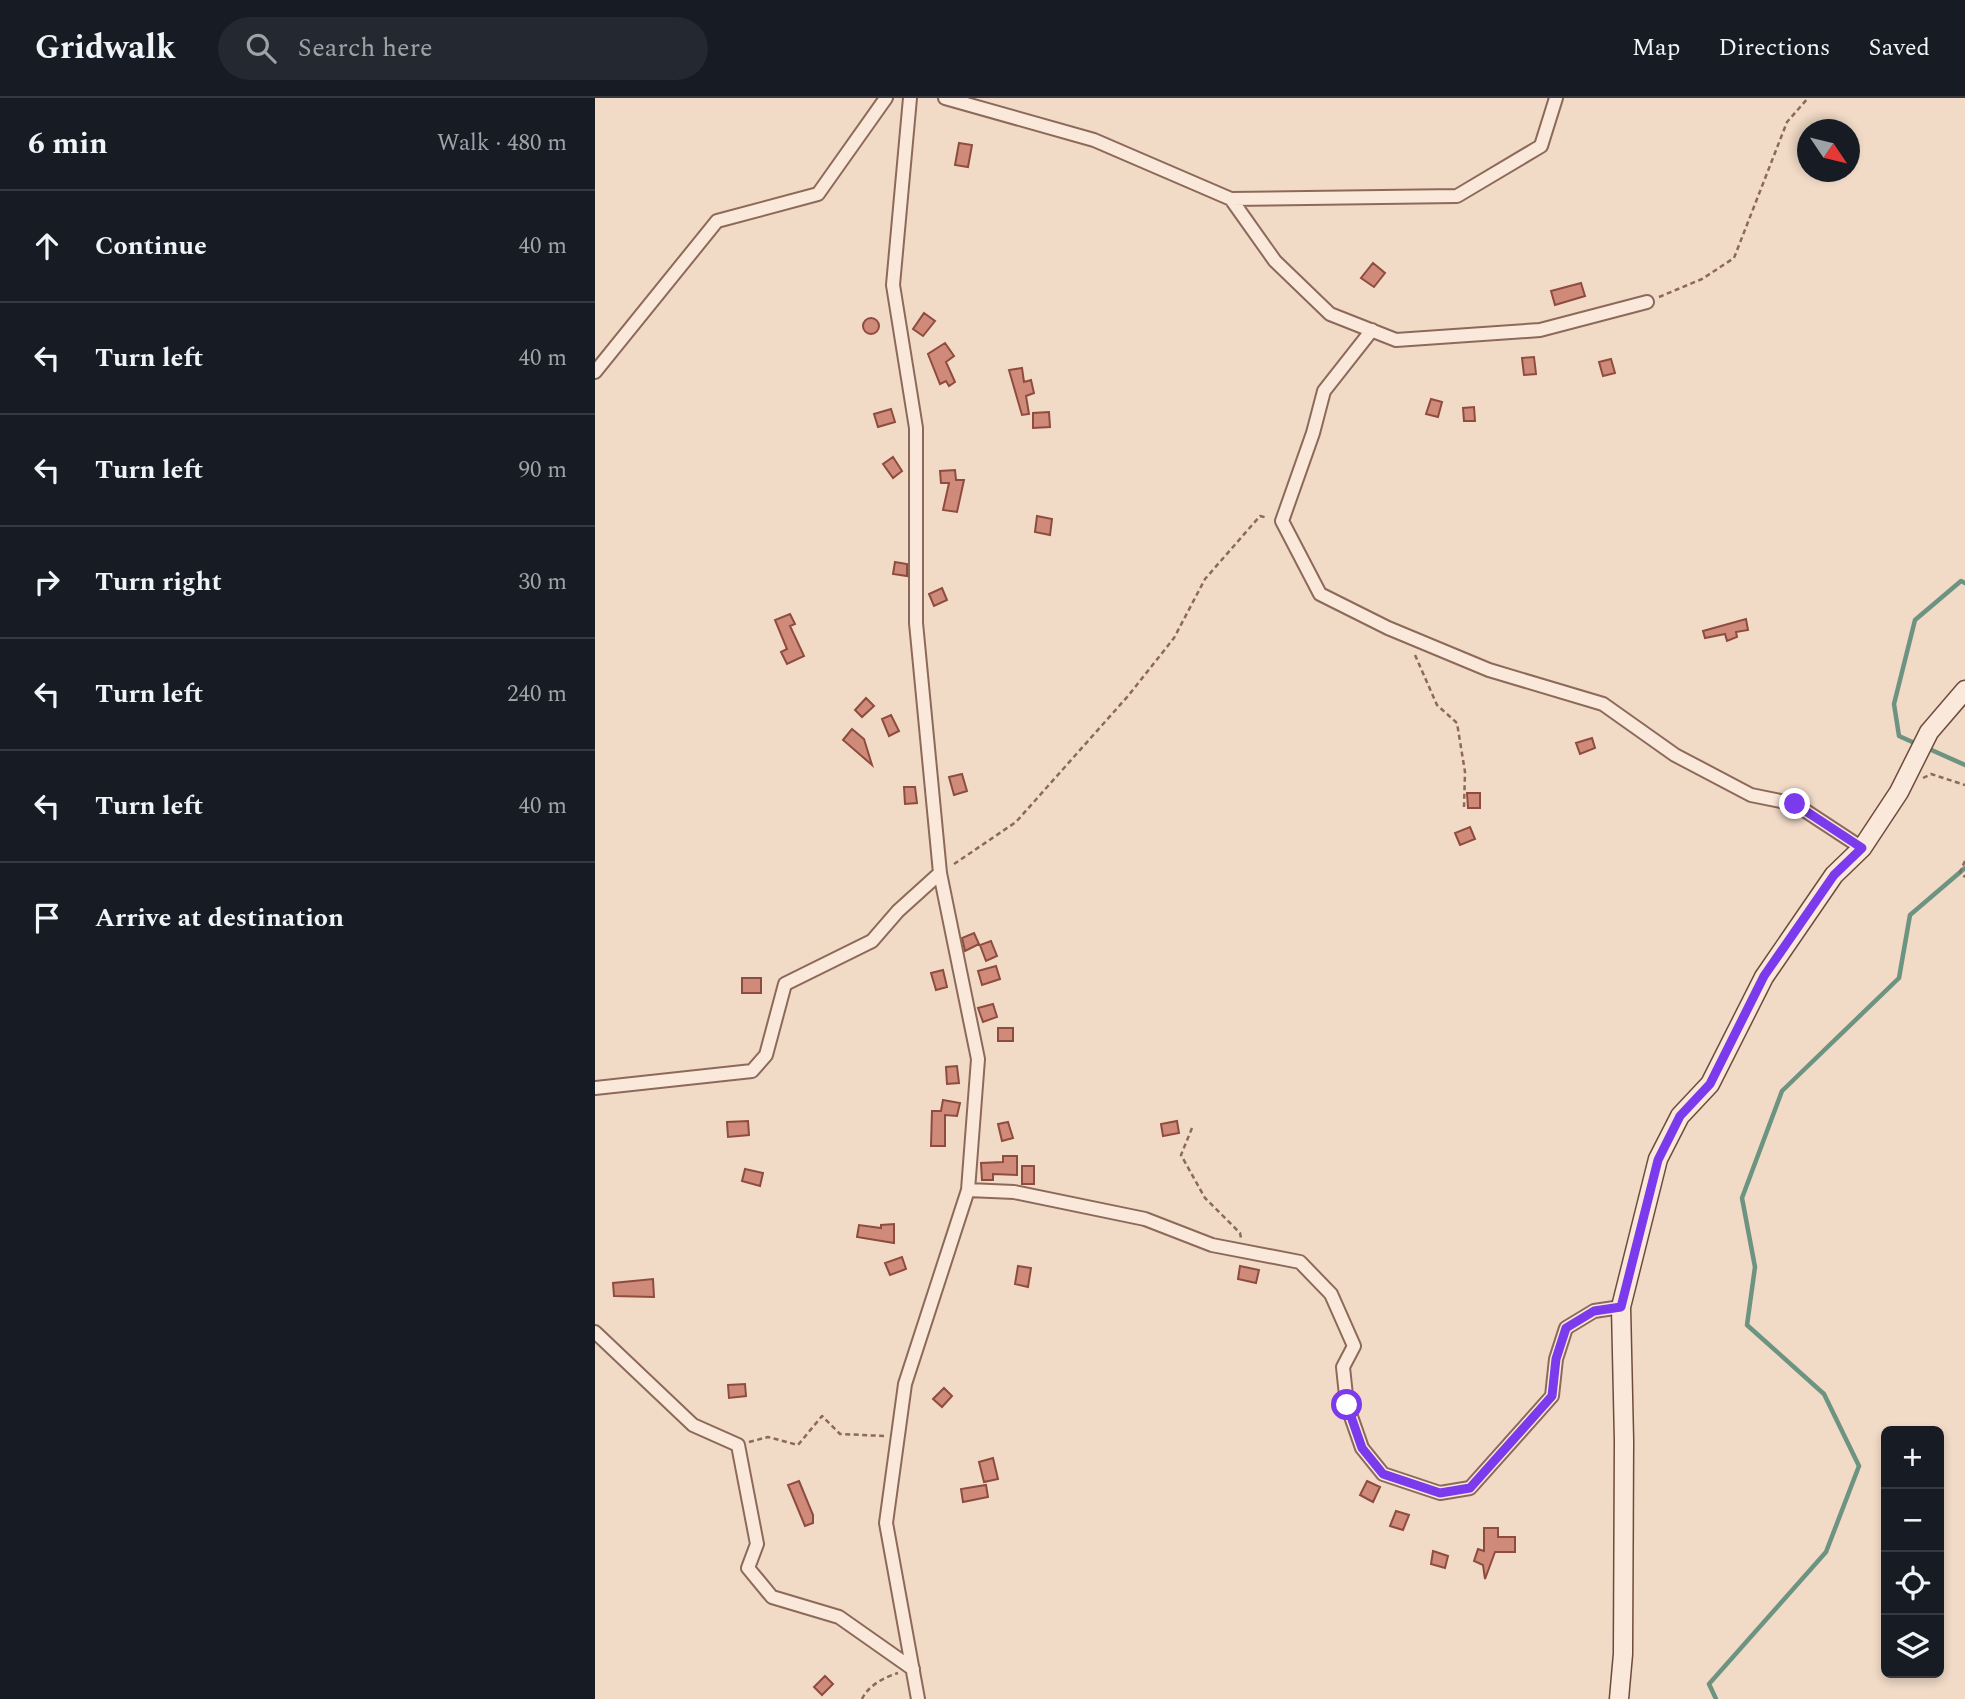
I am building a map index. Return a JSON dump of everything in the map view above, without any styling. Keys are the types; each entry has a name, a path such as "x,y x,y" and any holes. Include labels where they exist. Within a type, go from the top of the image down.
{"main road":[{"path":"1619,1699 1623,1654 1624,1441 1621,1307 1658,1160 1680,1116 1710,1084 1764,976 1834,875 1862,848 1899,792 1929,732 1965,690"}],"street":[{"path":"595,372 717,221 818,194 886,98"},
{"path":"910,98 893,285 915,428 916,623 940,873 978,1059 968,1189 905,1384 886,1523 918,1699"},
{"path":"945,98 1094,140 1231,200 1457,196 1541,146 1556,98"},
{"path":"1231,200 1275,261 1330,314 1396,340 1540,330 1647,302"},
{"path":"1371,330 1324,391 1314,433 1282,521 1320,594 1388,628 1489,670 1603,704 1675,755 1751,795 1795,804 1862,848"},
{"path":"595,1088 752,1071 766,1055 785,984 872,941 898,911 940,873"},
{"path":"968,1189 1014,1192 1145,1219 1212,1245 1300,1262 1331,1294 1354,1346 1343,1367 1347,1405 1362,1448 1383,1474 1440,1493 1470,1488 1552,1396 1556,1359 1566,1328 1594,1311 1621,1307"},
{"path":"595,1332 692,1425 738,1445 757,1544 748,1568 772,1597 839,1617 913,1669"}],"path":[{"path":"1647,302 1702,279 1734,258 1787,122 1808,98"},
{"path":"940,873 1016,822 1151,667 1174,638 1205,579 1260,516 1282,521"},
{"path":"1411,651 1419,659 1437,705 1457,723 1465,772 1464,807"},
{"path":"1899,792 1931,774 1965,785"},
{"path":"1965,861 1960,872 1965,877"},
{"path":"1192,1128 1181,1155 1205,1198 1240,1233 1243,1251"},
{"path":"738,1445 768,1437 798,1445 822,1416 840,1434 898,1436"},
{"path":"862,1699 865,1692 887,1676 913,1669"}],"building":[{"path":"959,143 972,145 968,167 955,165"},
{"path":"1373,263 1385,273 1374,287 1361,278"},
{"path":"1581,283 1585,296 1555,305 1551,291"},
{"path":"924,313 935,321 923,336 913,329"},
{"path":"871,318 877,320 877,332 871,334 865,332 863,326 865,320"},
{"path":"945,343 954,356 946,362 955,382 949,386 946,381 940,384 928,354"},
{"path":"1534,357 1536,374 1524,375 1522,358"},
{"path":"1611,359 1615,373 1603,376 1599,362"},
{"path":"1022,368 1024,382 1031,380 1034,393 1026,396 1029,414 1022,415 1009,370"},
{"path":"1431,399 1442,402 1438,417 1426,414"},
{"path":"1474,407 1475,421 1464,421 1463,408"},
{"path":"891,409 895,422 878,427 874,414"},
{"path":"1049,412 1050,427 1033,428 1033,413"},
{"path":"893,457 902,471 893,478 883,464"},
{"path":"955,470 956,480 964,480 957,512 943,510 949,483 941,483 940,471"},
{"path":"1037,516 1052,519 1050,535 1035,532"},
{"path":"895,562 907,564 907,576 893,574"},
{"path":"942,588 947,600 934,606 929,594"},
{"path":"790,614 795,624 790,626 804,656 787,664 781,652 787,649 775,620"},
{"path":"1746,619 1748,630 1736,632 1737,637 1727,641 1725,634 1705,638 1703,631"},
{"path":"866,698 874,706 862,717 855,710"},
{"path":"891,715 899,731 889,736 882,719"},
{"path":"852,729 864,739 872,765 843,740"},
{"path":"1592,738 1595,748 1580,754 1576,743"},
{"path":"962,774 967,791 954,795 949,777"},
{"path":"904,787 915,787 917,803 905,804"},
{"path":"1467,793 1480,793 1480,808 1468,808"},
{"path":"1470,827 1475,839 1460,845 1455,833"},
{"path":"974,933 979,944 965,951 962,938"},
{"path":"991,941 997,956 986,961 980,945"},
{"path":"996,966 1000,979 982,985 978,971"},
{"path":"943,970 947,987 936,990 931,973"},
{"path":"742,978 761,978 761,993 742,993"},
{"path":"993,1004 997,1017 983,1022 978,1008"},
{"path":"998,1028 1013,1028 1013,1041 998,1041"},
{"path":"957,1066 959,1083 947,1084 946,1067"},
{"path":"943,1100 960,1103 957,1116 945,1115 945,1146 931,1146 932,1111 941,1111"},
{"path":"748,1121 749,1135 728,1137 727,1122"},
{"path":"1177,1121 1179,1133 1163,1136 1161,1124"},
{"path":"1008,1122 1013,1138 1002,1141 998,1124"},
{"path":"1003,1156 1017,1156 1017,1175 993,1174 993,1180 982,1180 981,1163 1003,1162"},
{"path":"1022,1166 1034,1166 1034,1184 1022,1184"},
{"path":"745,1169 763,1173 760,1186 742,1181"},
{"path":"894,1224 894,1243 857,1237 859,1225 881,1228 881,1225"},
{"path":"902,1257 906,1269 890,1275 885,1263"},
{"path":"1018,1266 1031,1268 1028,1287 1015,1284"},
{"path":"1240,1266 1259,1270 1256,1283 1238,1279"},
{"path":"653,1279 654,1297 614,1296 613,1283"},
{"path":"745,1384 746,1396 729,1398 728,1385"},
{"path":"944,1388 952,1396 942,1407 933,1399"},
{"path":"993,1458 998,1479 984,1482 979,1462"},
{"path":"799,1481 813,1515 813,1523 805,1526 788,1485"},
{"path":"1367,1481 1380,1487 1373,1502 1360,1495"},
{"path":"986,1485 988,1497 963,1502 961,1489"},
{"path":"1396,1511 1409,1515 1403,1530 1390,1526"},
{"path":"1484,1528 1498,1528 1498,1537 1515,1537 1515,1552 1495,1552 1485,1579 1483,1565 1474,1561 1478,1549 1484,1551"},
{"path":"1433,1551 1448,1556 1445,1568 1431,1564"},
{"path":"825,1676 833,1684 822,1695 814,1687"}],"waterway":[{"path":"1919,745 1899,736 1894,704 1915,620 1961,581 1965,583"},
{"path":"1927,748 1965,765"},
{"path":"1716,1699 1709,1684 1826,1552 1859,1466 1824,1394 1747,1325 1755,1267 1742,1198 1782,1091 1899,978 1910,915 1965,868"}],"route":[{"path":"1347,1405 1362,1448 1383,1474 1440,1493 1470,1488 1552,1396 1556,1359 1566,1328 1594,1311 1621,1307 1642,1234 1658,1160 1680,1116 1710,1084 1764,976 1834,875 1862,848 1795,804"}]}
